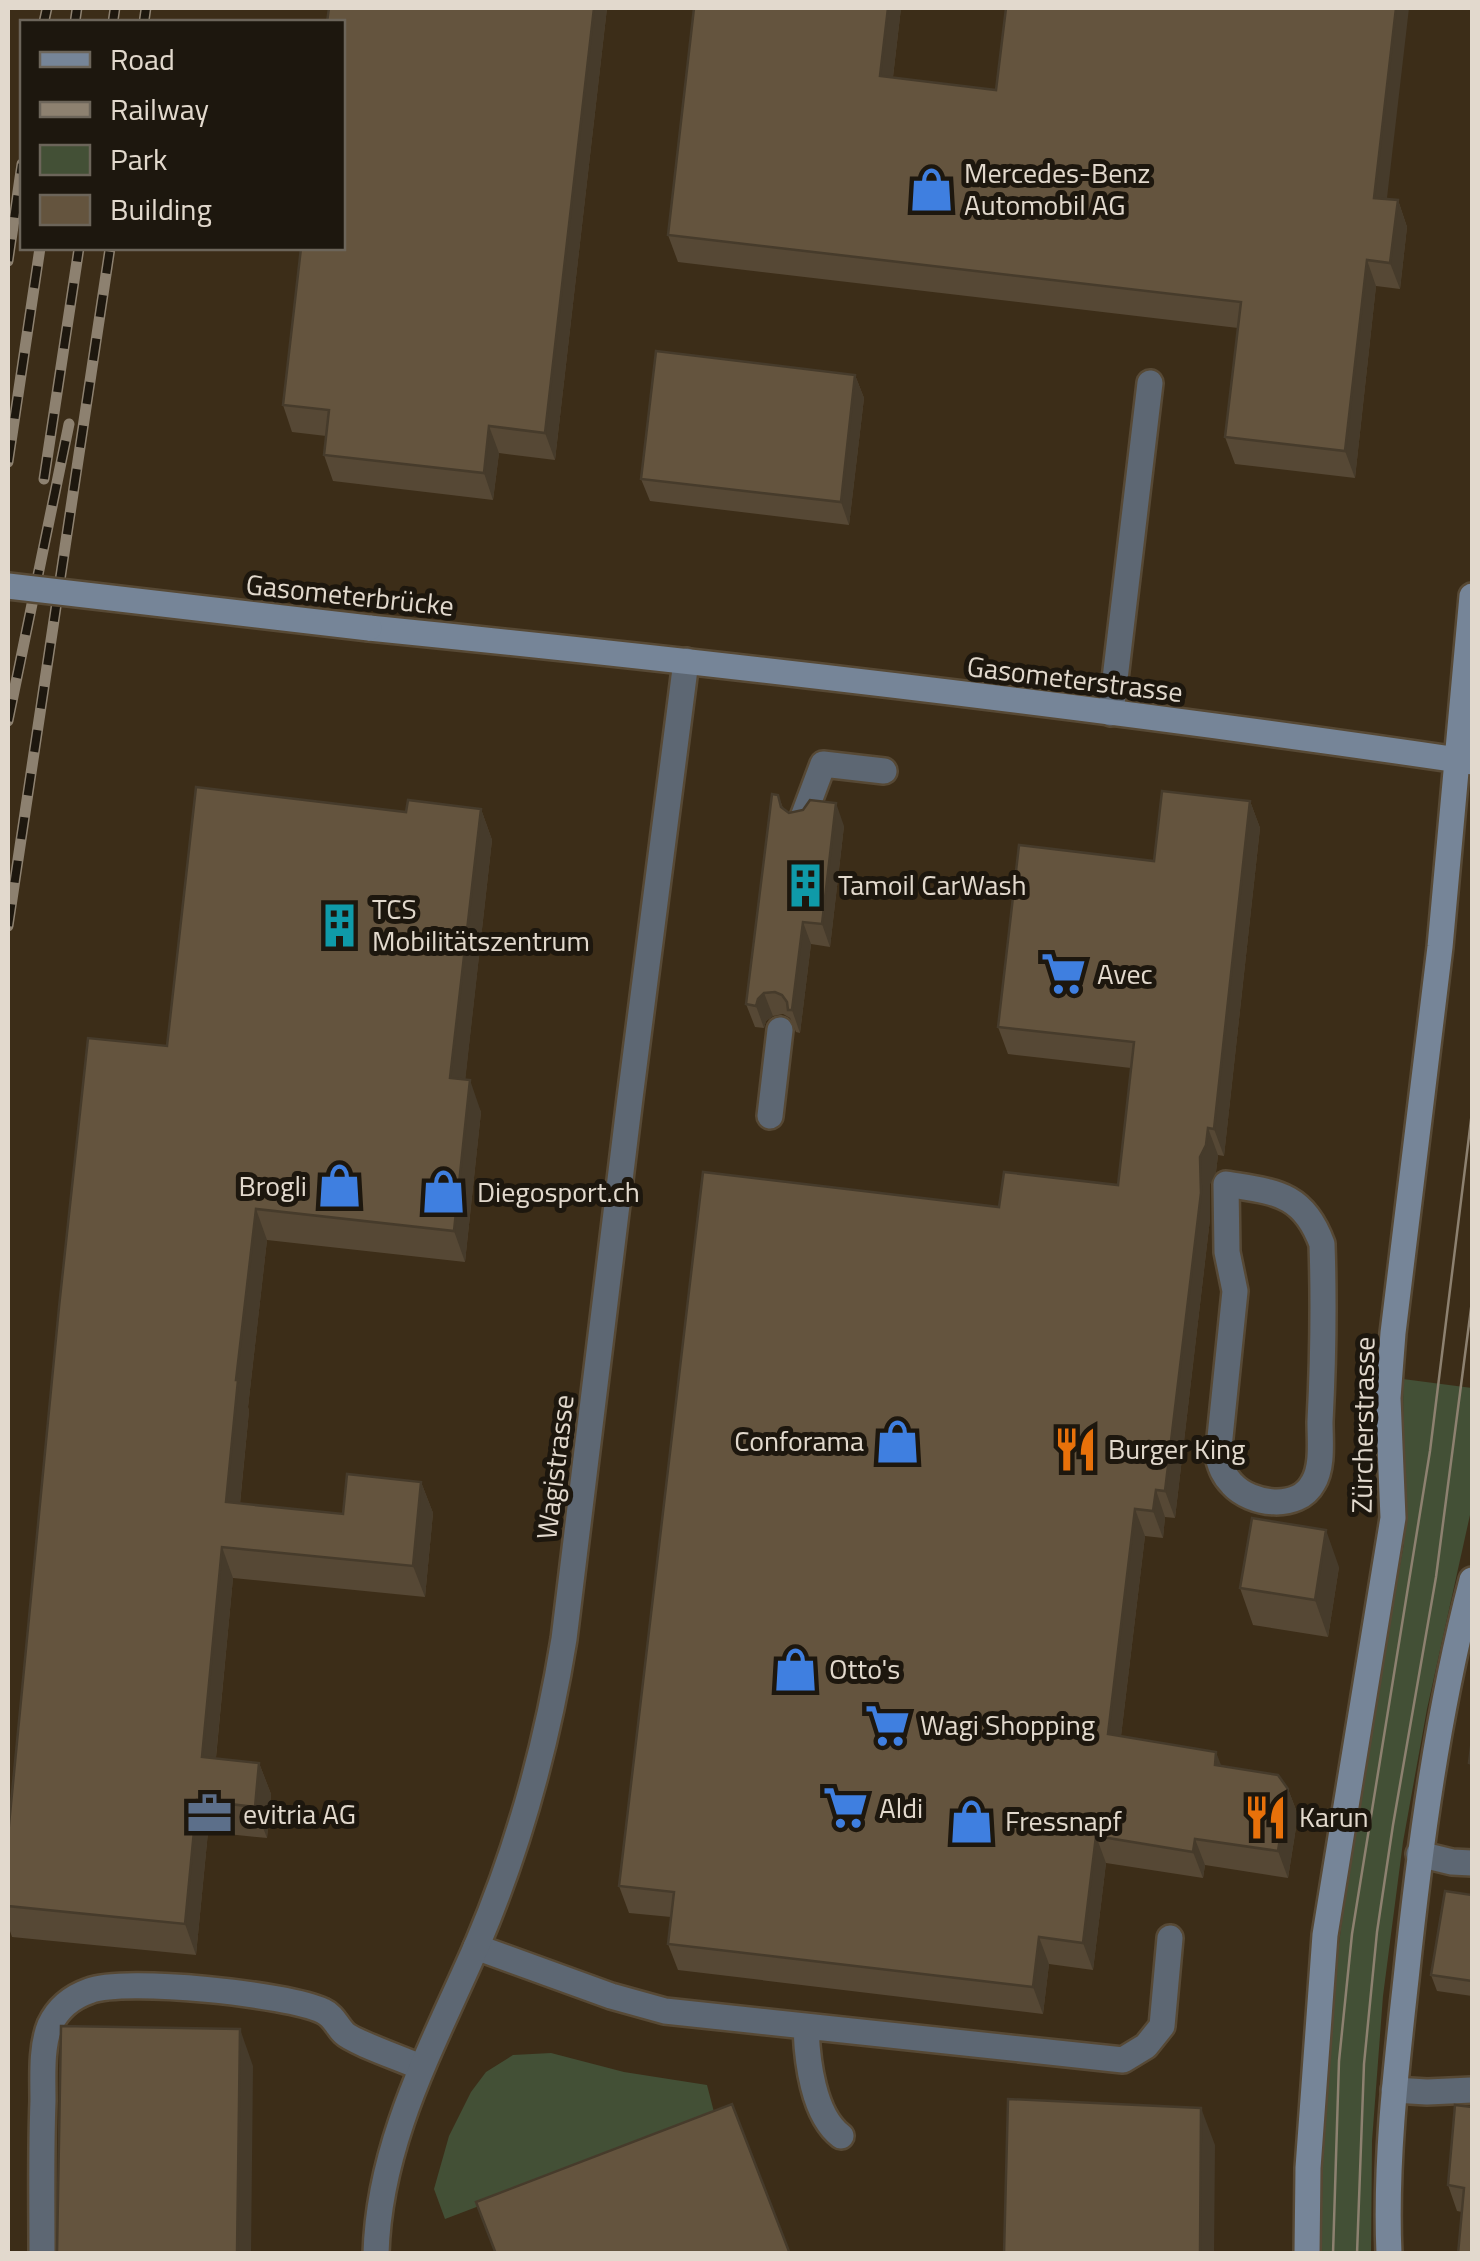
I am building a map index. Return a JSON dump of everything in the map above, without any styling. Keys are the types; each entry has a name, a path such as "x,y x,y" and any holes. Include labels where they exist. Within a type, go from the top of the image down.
{"main road":[{"name":"Gasometerbrücke","path":"8,586 686,661"},
{"name":"Zürcherstrasse","path":"1307,2254 1325,1935 1392,1518 1388,1398 1393,1333 1464,761 1472,596"},
{"name":"Gasometerstrasse","path":"686,661 1464,761"},
{"path":"1389,2254 1394,2090 1419,1854 1438,1737 1464,1644 1472,1580"}],"street":[{"path":"1110,713 1150,383"},
{"name":"Wagistrasse","path":"376,2254 384,2178 400,2120 420,2067 476,1947 512,1852 538,1766 558,1679 686,661"},
{"path":"802,820 824,764 884,771"},
{"path":"770,1116 780,1030"},
{"path":"1226,1184 1275,1192 1290,1199 1315,1225 1322,1244 1320,1429 1317,1474 1311,1488 1286,1501 1264,1501 1234,1488 1223,1474 1218,1457 1220,1423 1235,1291 1227,1252 1226,1184"},
{"path":"1419,1854 1472,1863"},
{"path":"476,1947 611,1996 665,2011 1124,2060 1146,2046 1162,2026 1170,1938"},
{"path":"42,2254 45,2046 58,2011 72,1998 92,1990 132,1985 273,1998 322,2010 331,2015 344,2034 420,2067"},
{"path":"806,2027 807,2060 826,2122 841,2136"},
{"path":"1394,2090 1472,2090"}],"green space":[{"path":"1403,1379 1472,1388 1472,1506 1427,1709 1403,1842 1383,1996 1372,2141 1371,2253 1321,2254 1324,2097 1331,2010 1353,1828 1404,1543"},
{"path":"551,2053 624,2072 707,2085 715,2116 445,2219 434,2189 449,2136 471,2092 486,2072 513,2055"}],"building":[{"path":"329,8 594,8 545,433 489,426 484,473 324,455 329,410 283,405 301,250 345,250 345,20 327,20"},
{"path":"694,8 888,8 880,76 996,90 1006,8 1396,8 1374,198 1398,200 1390,263 1367,260 1345,451 1225,437 1241,302 668,235"},
{"path":"656,351 855,375 841,502 641,479"},
{"path":"196,787 406,812 408,800 481,809 450,1078 470,1080 454,1231 256,1209 236,1380 226,1502 343,1514 347,1474 421,1482 413,1566 222,1547 202,1757 259,1763 255,1807 197,1800 185,1924 8,1906 8,1835 88,1038 167,1046"},
{"name":"Wagi Shopping","path":"1162,791 1250,801 1214,1129 1208,1128 1200,1157 1201,1193 1165,1491 1156,1490 1153,1511 1135,1509 1108,1734 1216,1752 1215,1765 1278,1775 1288,1789 1278,1851 1195,1839 1193,1852 1096,1836 1083,1943 1039,1937 1033,1987 668,1944 674,1892 619,1886 703,1172 999,1207 1004,1172 1118,1185 1134,1042 998,1027 1019,845 1154,861"},
{"name":"Tamoil CarWash","path":"772,794 778,795 781,807 789,813 803,810 810,800 836,803 822,924 803,922 792,1010 788,1010 782,995 775,992 764,993 756,1006 746,1004"},
{"path":"1252,1518 1326,1530 1315,1600 1240,1588"},
{"path":"1445,1891 1472,1895 1472,1981 1431,1975"},
{"path":"61,2026 240,2029 237,2254 57,2254"},
{"path":"1008,2099 1201,2108 1200,2254 1004,2254"},
{"path":"732,2104 790,2254 496,2254 476,2202"},
{"path":"1455,2105 1472,2107 1472,2254 1458,2254 1464,2188 1448,2185"}],"tram line":[{"path":"1333,2254 1339,2061 1352,1934 1430,1451 1472,1112"},
{"path":"1357,2254 1364,2064 1377,1932 1436,1577 1472,1301"}],"railway":[{"path":"44,20 47,8"},
{"path":"75,20 77,8"},
{"path":"113,20 115,8"},
{"path":"144,20 146,8"},
{"path":"8,261 20,178"},
{"path":"8,462 40,250"},
{"path":"44,479 79,250"},
{"path":"8,926 110,250"},
{"path":"8,721 69,424"}],"place":[{"name":"Mercedes-Benz Automobil AG","path":"931,189"},
{"name":"Tamoil CarWash","path":"805,885"},
{"name":"TCS Mobilitätszentrum","path":"339,925"},
{"name":"Avec","path":"1064,974"},
{"name":"Brogli","path":"340,1186"},
{"name":"Diegosport.ch","path":"444,1192"},
{"name":"Conforama","path":"897,1441"},
{"name":"Burger King","path":"1075,1449"},
{"name":"Otto's","path":"796,1669"},
{"name":"Wagi Shopping","path":"887,1725"},
{"name":"Aldi","path":"846,1808"},
{"name":"evitria AG","path":"210,1814"},
{"name":"Karun","path":"1266,1817"},
{"name":"Fressnapf","path":"972,1821"}]}
